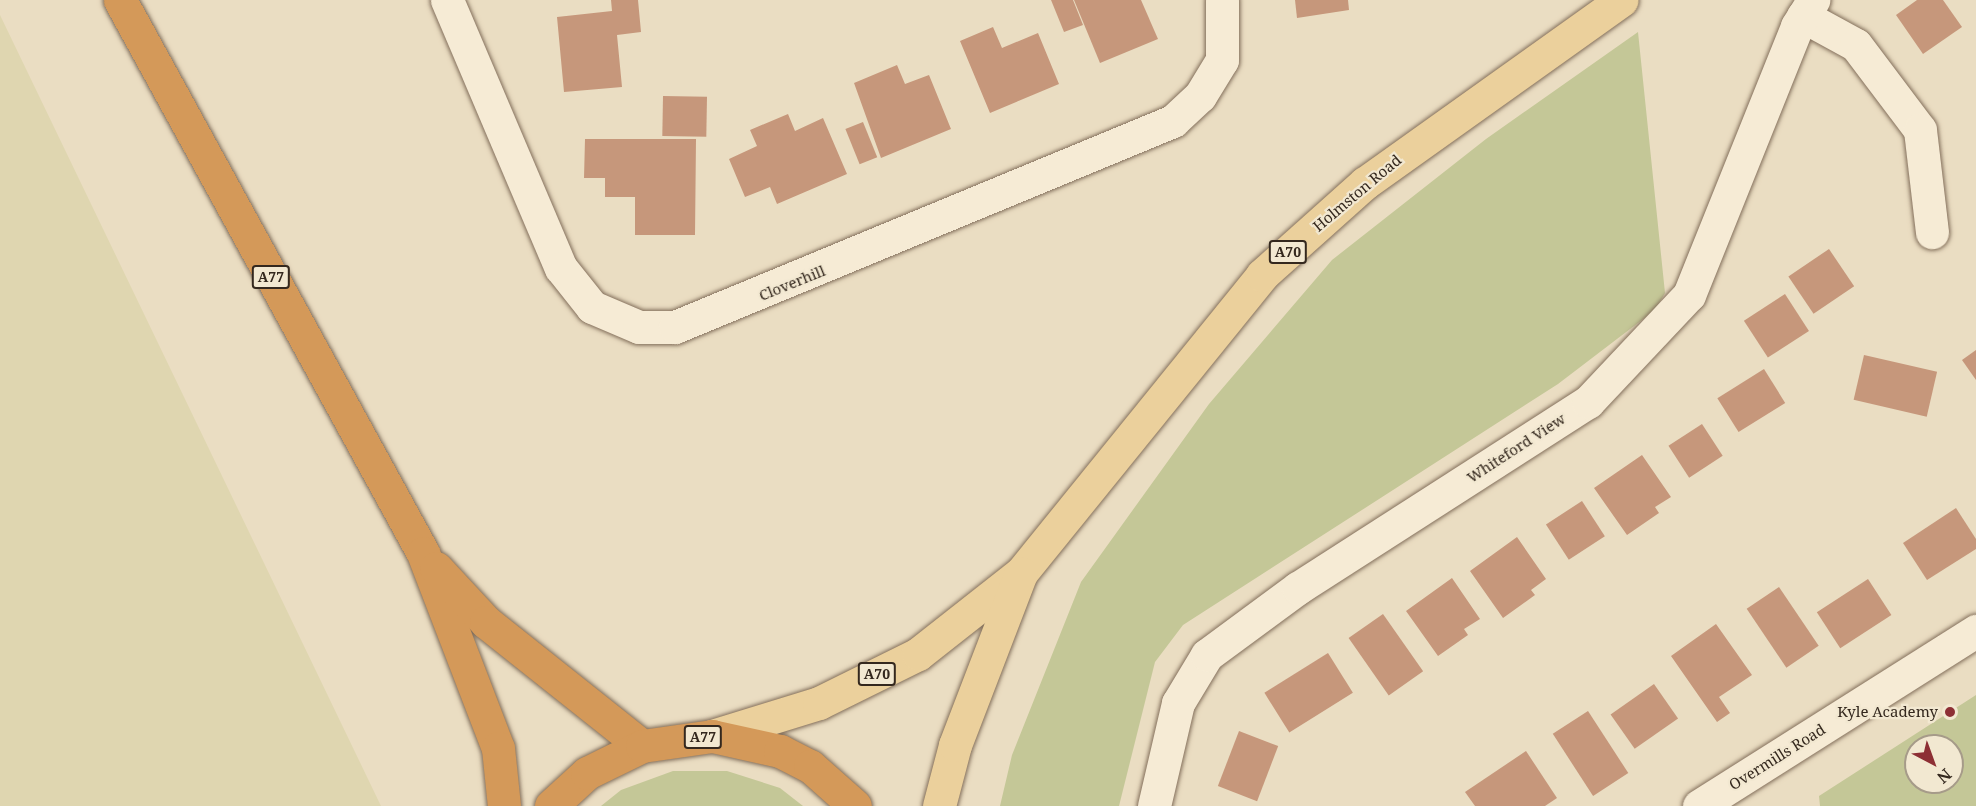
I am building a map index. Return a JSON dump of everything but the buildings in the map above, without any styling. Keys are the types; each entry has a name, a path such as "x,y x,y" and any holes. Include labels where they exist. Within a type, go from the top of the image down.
{"highway":[{"name":"A77","path":"120,0 423,553 498,748 504,806"},
{"name":"A77","path":"423,553 486,622 642,746"},
{"name":"A77","path":"552,806 586,773 642,746 712,736 780,751 810,766 855,806"}],"main road":[{"name":"Holmston Road","path":"1021,573 1262,275 1365,183 1622,0"},
{"name":"A70","path":"712,736 819,703 918,654 1021,573"},
{"name":"A70","path":"939,806 955,745 1021,573"}],"street":[{"name":"Cloverhill","path":"447,0 561,268 592,307 639,327 675,327 1173,121 1200,96 1222,60 1222,0"},
{"name":"Whiteford View","path":"1154,806 1178,703 1207,655 1298,588 1588,402 1689,295 1808,8 1856,45 1920,130 1932,232"},
{"name":"Overmills Road","path":"1699,806 1976,631"}],"shaded area":[{"path":"0,15 381,806 0,806"}],"green space":[{"path":"1638,32 1665,293 1655,310 1558,384 1183,625 1155,662 1119,806 1000,806 1012,755 1081,582 1209,404 1332,260 1486,139"},
{"path":"1976,695 1976,806 1820,806 1819,796 1904,741 1904,794 1964,794 1964,734 1915,734"},
{"path":"673,771 727,771 780,788 803,806 601,806 621,790"}],"place":[{"name":"Kyle Academy","path":"1950,712"}]}
